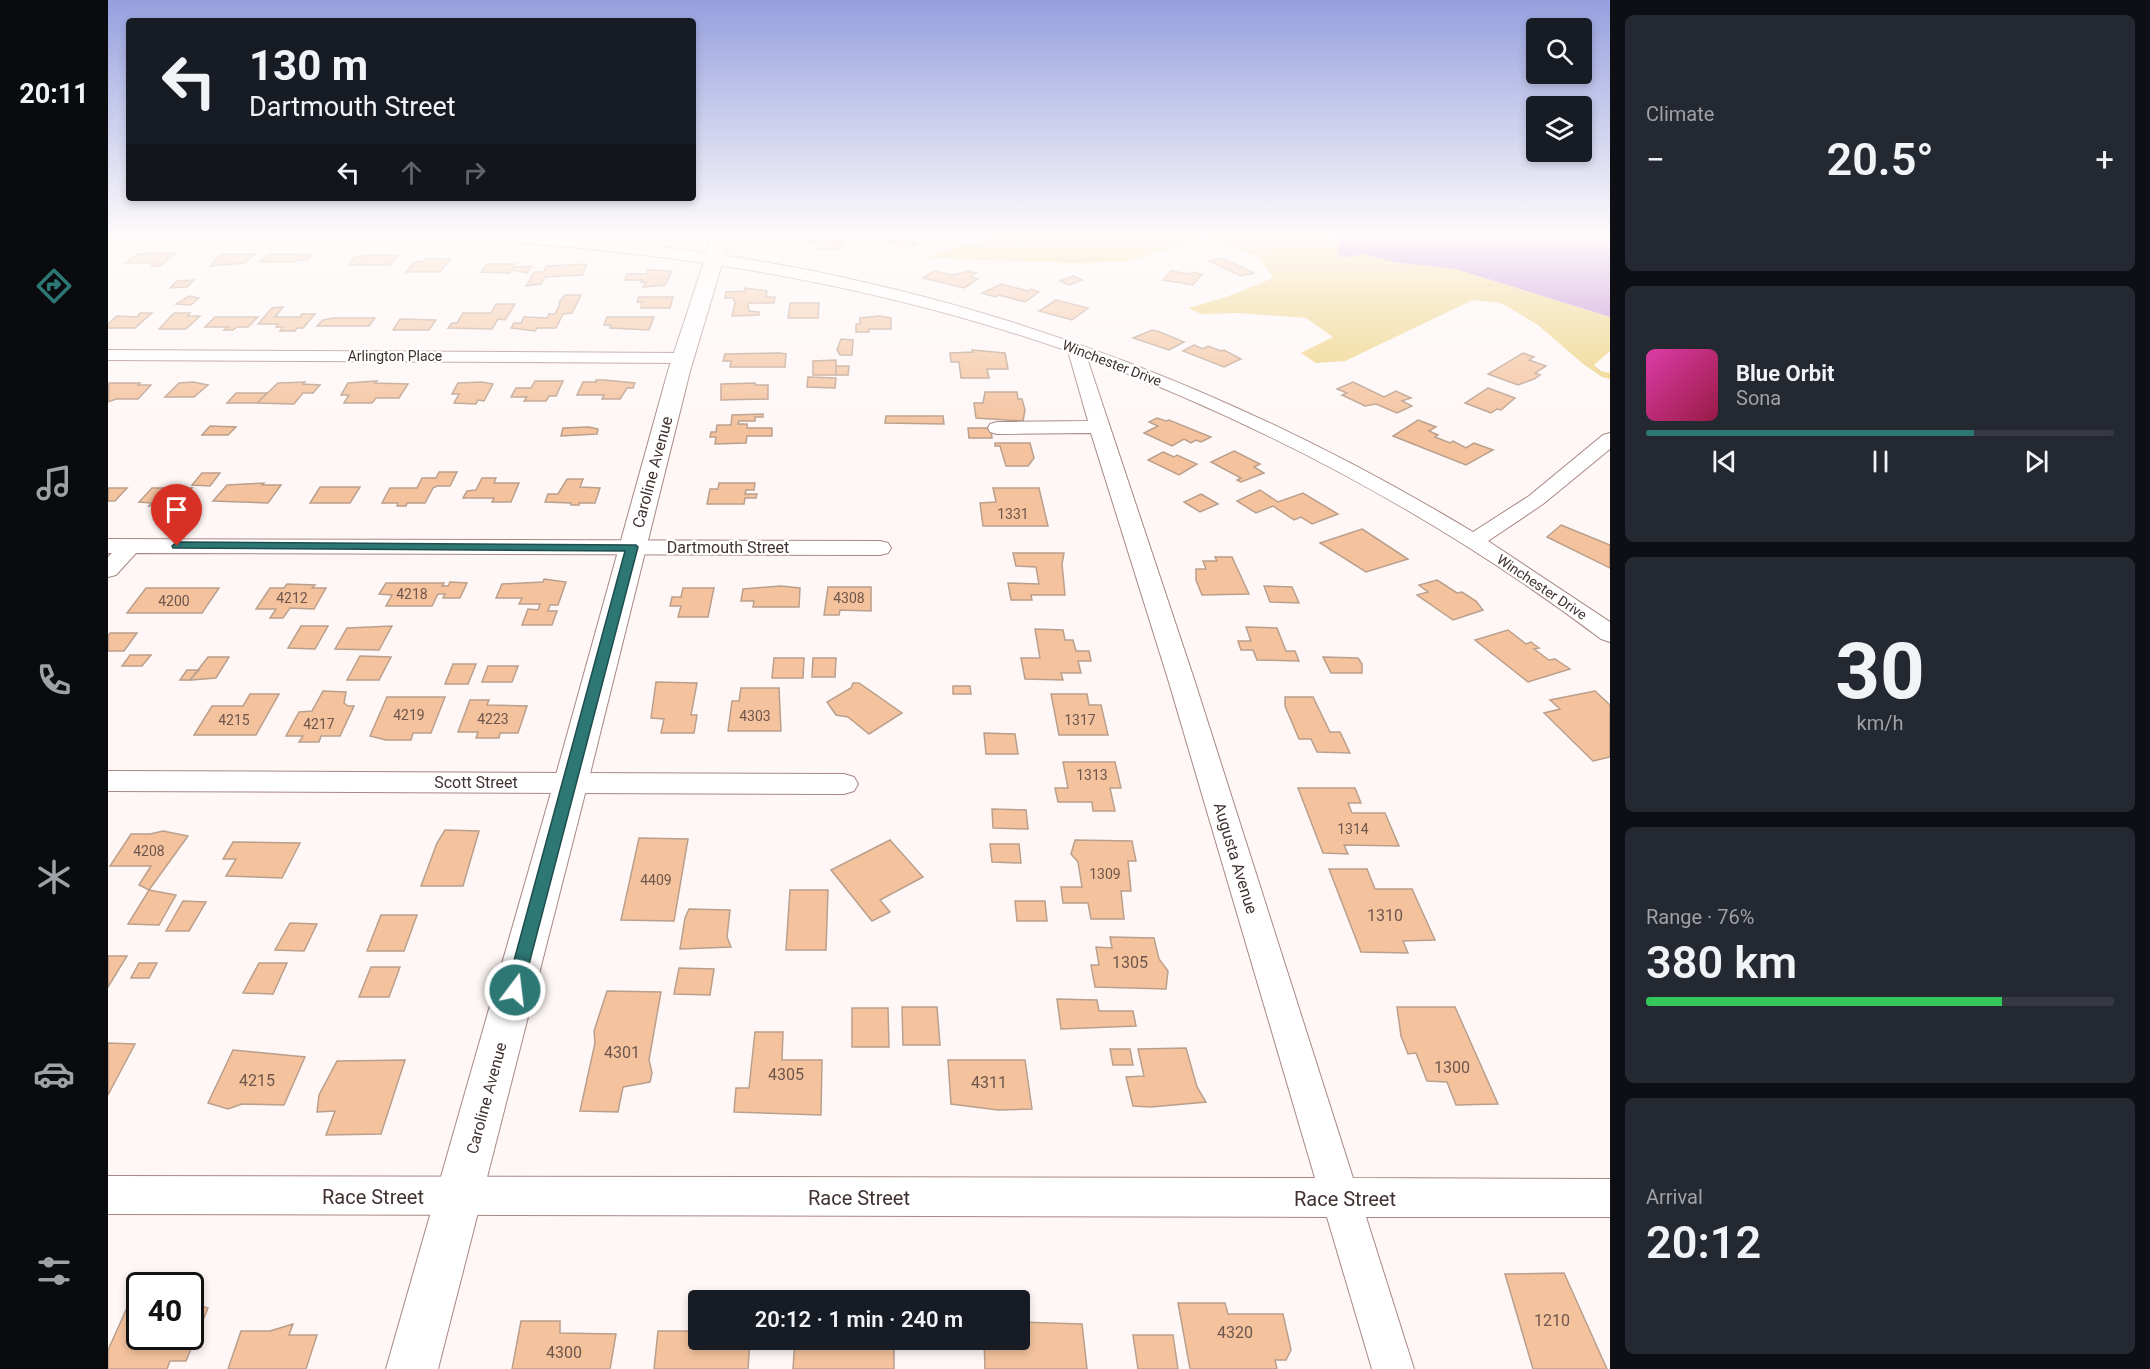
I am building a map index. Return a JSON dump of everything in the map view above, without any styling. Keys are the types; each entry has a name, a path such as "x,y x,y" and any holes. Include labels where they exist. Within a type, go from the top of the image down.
{"street":[{"name":"Caroline Avenue","path":"412,1369 572,782 682,358 700,301"},
{"name":"Winchester Drive","path":"917,301 1014,327 1076,348 1222,407 1303,446 1413,505 1474,541 1610,634"},
{"name":"Augusta Avenue","path":"1076,348 1099,427 1181,679 1392,1369"},
{"name":"Arlington Place","path":"108,355 682,358"},
{"path":"997,428 1099,427"},
{"path":"1474,541 1536,500 1610,439"},
{"path":"108,570 119,546"},
{"name":"Dartmouth Street","path":"119,546 880,548"},
{"name":"Scott Street","path":"108,781 844,784"},
{"name":"Race Street","path":"108,1195 458,1198 1610,1198"}],"shaded area":[{"path":"1213,301 1471,301 1345,361 1316,363 1301,353 1333,337 1306,318 1238,313 1201,314 1188,308"},
{"path":"1481,301 1558,301 1610,317 1610,351 1594,365 1601,371 1610,373 1610,379 1602,377 1582,363 1538,325 1501,303"},
{"path":"1558,301 1610,301 1610,317"}],"building":[{"path":"181,301 196,301 191,305 176,304"},
{"path":"578,301 572,313 563,314 556,328 537,328 535,331 511,328 514,323 521,323 524,317 547,318 549,314 555,314 559,302"},
{"path":"672,301 670,308 641,308 642,302 637,302"},
{"path":"734,301 774,301 774,303 748,303 749,311 759,312 759,315 732,316"},
{"path":"1055,301 1088,308 1072,320 1039,311"},
{"path":"790,303 819,303 818,318 788,318"},
{"path":"496,304 515,304 505,320 498,319 492,329 448,328 452,323 457,323 463,313 491,313"},
{"path":"283,307 275,317 300,317 302,314 315,314 303,328 297,328 295,331 280,331 283,327 276,327 278,324 258,324 272,308"},
{"path":"140,313 152,313 135,328 108,328 108,324 117,316 137,317"},
{"path":"174,313 190,313 187,316 200,316 186,329 159,329"},
{"path":"879,316 891,318 891,329 869,329 869,332 856,332 856,324 860,324 860,318"},
{"path":"215,317 258,317 248,327 237,327 233,330 224,330 228,327 205,327"},
{"path":"607,317 654,317 649,330 610,328 611,325 604,325"},
{"path":"375,318 369,326 317,326 323,320"},
{"path":"400,319 436,320 429,330 393,330"},
{"path":"1152,330 1184,342 1169,350 1133,338"},
{"path":"841,339 853,340 852,355 840,355 837,350"},
{"path":"1194,345 1203,349 1208,346 1224,350 1241,359 1224,367 1183,351"},
{"path":"972,350 1005,353 1008,369 987,369 989,378 961,378 959,362 951,362 950,353 973,352"},
{"path":"1523,353 1534,357 1529,360 1546,366 1535,373 1540,375 1534,379 1518,385 1488,374"},
{"path":"725,354 786,354 785,367 730,367 731,361 723,361"},
{"path":"836,360 836,375 813,375 813,361"},
{"path":"836,366 849,366 848,375 836,375"},
{"path":"808,377 836,378 835,388 807,387"},
{"path":"596,380 635,383 633,388 627,388 620,399 602,399 604,395 577,395 583,382 596,382"},
{"path":"377,381 375,383 408,384 399,398 376,398 372,403 344,403 349,395 341,395 348,383"},
{"path":"535,381 563,381 556,396 549,396 546,401 524,401 527,397 511,397 516,388 531,388"},
{"path":"193,382 208,385 194,397 165,397 179,383"},
{"path":"305,382 303,384 320,385 313,393 303,393 294,404 257,403 278,383"},
{"path":"1353,382 1384,397 1396,391 1411,398 1402,401 1412,406 1397,413 1376,404 1365,406 1342,395 1347,393 1337,389"},
{"path":"109,383 151,385 138,399 116,399 108,402"},
{"path":"458,383 493,384 484,401 478,400 476,404 454,403 459,394 452,394"},
{"path":"755,383 755,385 768,385 768,399 721,400 721,384"},
{"path":"1488,388 1515,398 1501,410 1497,409 1491,413 1465,403"},
{"path":"985,392 1017,392 1018,399 1022,399 1025,410 1023,421 976,418 974,403 983,403"},
{"path":"236,393 267,393 257,403 227,403"},
{"path":"763,414 763,417 755,417 755,421 739,421 738,424 747,424 747,428 772,428 772,436 747,436 746,443 715,444 716,437 710,437 711,432 716,432 717,425 731,425 732,415"},
{"path":"886,416 943,416 944,424 885,423"},
{"path":"1157,418 1169,420 1211,437 1201,442 1196,440 1191,443 1184,439 1172,446 1144,433 1158,426 1149,422"},
{"path":"1418,420 1436,427 1429,431 1438,435 1435,437 1450,443 1453,441 1466,448 1474,443 1493,450 1466,465 1393,436"},
{"path":"210,426 236,427 228,435 202,435"},
{"path":"563,428 598,429 597,434 561,436"},
{"path":"968,428 991,428 992,438 969,438"},
{"path":"995,443 1030,443 1034,458 1028,466 1006,466 1000,446 995,446"},
{"path":"1234,451 1260,464 1254,467 1264,473 1241,482 1237,480 1241,478 1211,462"},
{"path":"1163,452 1174,457 1177,455 1197,464 1179,475 1148,460"},
{"path":"439,472 457,472 450,486 433,488 425,503 407,503 406,506 397,506 398,503 382,503 390,488 417,488 422,478 436,478"},
{"path":"202,473 220,473 210,486 192,485"},
{"path":"482,478 496,478 494,483 519,483 511,502 492,502 494,498 463,498 467,491 476,490"},
{"path":"567,479 583,479 580,487 600,488 595,503 571,505 571,503 545,502 548,494 558,494"},
{"path":"264,483 262,485 281,485 268,503 213,501 227,485"},
{"path":"719,483 755,483 754,490 746,490 745,494 757,494 756,498 745,498 744,504 707,504 710,489 718,489"},
{"path":"320,487 360,487 350,503 310,503"},
{"path":"108,488 127,488 115,501 108,501"},
{"path":"152,488 192,488 179,503 149,506 152,503 139,502"},
{"path":"993,488 1039,488 1048,526 983,526 980,503 996,502"},
{"path":"1260,490 1278,502 1303,493 1338,514 1312,524 1301,517 1294,520 1273,506 1256,513 1237,501"},
{"path":"1201,494 1218,504 1200,512 1184,502"},
{"path":"1561,525 1610,545 1610,568 1547,537"},
{"path":"1362,529 1408,559 1366,572 1320,543"},
{"path":"1013,553 1064,553 1062,564 1065,595 1031,595 1032,600 1011,600 1008,583 1039,584 1036,567 1016,566"},
{"path":"1215,557 1232,557 1249,594 1202,595 1196,580 1196,569 1206,569 1203,561 1217,561"},
{"path":"544,579 566,582 558,605 550,605 548,611 557,611 552,625 522,625 528,609 538,610 540,604 519,604 522,598 496,598 502,584 543,582"},
{"path":"1437,580 1457,593 1462,592 1476,601 1483,610 1453,620 1417,595 1428,592 1419,585"},
{"path":"450,582 467,583 460,598 443,598 445,594 438,594 432,606 386,606 392,595 379,594 386,583 444,583 442,586 448,586"},
{"path":"287,584 315,585 312,588 326,588 314,609 290,608 283,618 270,618 276,609 256,609 270,588 284,588"},
{"path":"781,586 800,588 799,607 753,607 754,601 741,601 743,589"},
{"path":"1264,586 1292,587 1299,603 1270,602"},
{"path":"828,587 871,587 871,611 840,610 839,615 824,615"},
{"path":"146,588 219,588 202,613 127,613"},
{"path":"683,588 714,588 708,617 678,617 681,606 670,606 672,597 681,597"},
{"path":"301,626 328,626 315,649 288,648"},
{"path":"392,626 379,650 335,649 347,628"},
{"path":"1246,627 1277,628 1286,651 1295,651 1299,661 1257,660 1253,650 1241,650 1238,641 1251,641"},
{"path":"1035,629 1063,630 1065,640 1073,640 1076,651 1089,651 1091,661 1078,661 1081,673 1061,673 1063,680 1025,679 1021,658 1040,658"},
{"path":"1508,630 1526,644 1531,642 1539,648 1534,649 1549,660 1555,659 1570,669 1528,682 1475,640"},
{"path":"110,633 137,633 124,651 108,651"},
{"path":"130,655 151,655 142,666 122,666"},
{"path":"360,656 391,657 379,680 347,680"},
{"path":"208,657 229,657 216,678 190,680"},
{"path":"1323,657 1358,658 1362,664 1362,673 1331,673"},
{"path":"774,658 804,658 803,678 772,678"},
{"path":"813,658 836,658 835,677 812,677"},
{"path":"453,664 476,664 468,684 445,684"},
{"path":"488,666 518,666 512,682 482,682"},
{"path":"187,670 199,670 190,680 180,680"},
{"path":"656,682 697,683 691,715 697,715 694,733 661,733 664,719 651,718"},
{"path":"853,683 859,683 902,713 869,734 848,717 836,715 827,702 851,688"},
{"path":"953,686 970,686 971,694 953,694"},
{"path":"741,688 779,688 781,731 728,731 732,701 739,701"},
{"path":"323,691 346,692 344,703 354,706 340,736 321,736 319,742 299,742 303,736 286,736 299,712 312,711"},
{"path":"1595,691 1610,705 1610,757 1593,761 1544,713 1560,709 1550,700"},
{"path":"250,694 279,694 256,735 194,735 212,706 243,706"},
{"path":"1051,694 1087,694 1089,705 1101,705 1108,735 1059,735"},
{"path":"387,697 445,697 431,733 413,733 411,740 386,740 370,736"},
{"path":"1285,697 1313,697 1330,732 1340,732 1350,753 1317,752 1311,739 1299,739 1285,706"},
{"path":"470,700 489,700 487,705 527,706 518,733 500,733 499,738 476,738 478,732 458,732"},
{"path":"984,733 1015,734 1018,754 986,754"},
{"path":"1063,762 1115,762 1121,788 1110,788 1115,811 1093,811 1092,802 1058,802 1055,788 1068,788"},
{"path":"1298,788 1355,788 1361,803 1348,803 1352,813 1385,813 1399,846 1344,845 1348,854 1323,853"},
{"path":"992,809 1026,810 1028,829 993,828"},
{"path":"445,830 479,831 463,886 421,886 437,843"},
{"path":"163,831 188,836 149,890 139,885 151,866 110,866 131,834"},
{"path":"639,838 688,839 674,921 621,920"},
{"path":"890,840 923,877 880,900 890,912 872,921 831,870"},
{"path":"1075,840 1132,841 1136,861 1128,861 1131,891 1121,891 1124,919 1091,919 1088,903 1063,903 1061,887 1082,887 1078,862 1071,854"},
{"path":"233,842 300,843 282,878 226,876 236,859 223,859"},
{"path":"990,844 1019,844 1021,863 992,862"},
{"path":"1329,869 1367,869 1375,889 1412,889 1435,940 1403,941 1408,953 1361,952"},
{"path":"149,890 176,895 159,925 128,924"},
{"path":"790,890 828,890 826,950 786,950"},
{"path":"183,901 206,902 189,931 166,931"},
{"path":"1015,901 1045,901 1047,921 1017,921"},
{"path":"689,909 730,910 727,937 731,947 680,949 685,918"},
{"path":"381,915 417,915 404,951 367,951"},
{"path":"290,923 317,924 304,951 275,950"},
{"path":"1110,937 1154,938 1159,959 1168,971 1166,989 1095,987 1091,965 1099,965 1096,947 1112,948"},
{"path":"108,956 127,956 108,987"},
{"path":"139,963 157,963 149,978 131,978"},
{"path":"259,963 287,963 273,994 243,993"},
{"path":"371,967 400,967 389,997 359,997"},
{"path":"679,968 714,969 710,995 674,994"},
{"path":"607,991 661,992 649,1060 652,1073 650,1082 623,1087 618,1112 580,1111 595,1043 594,1031"},
{"path":"1057,999 1097,1000 1099,1011 1133,1011 1136,1026 1061,1029"},
{"path":"902,1007 937,1007 940,1045 903,1045"},
{"path":"1397,1007 1455,1007 1498,1104 1456,1105 1447,1082 1427,1081 1416,1053 1408,1054 1401,1036"},
{"path":"852,1008 888,1008 889,1047 852,1047"},
{"path":"755,1032 783,1032 782,1060 822,1060 821,1115 734,1112 736,1088 749,1088"},
{"path":"108,1043 135,1044 108,1095"},
{"path":"1186,1048 1197,1087 1206,1102 1151,1107 1133,1106 1126,1077 1144,1076 1138,1049"},
{"path":"1110,1049 1130,1049 1133,1065 1113,1065"},
{"path":"233,1050 305,1057 284,1105 242,1104 228,1109 208,1103"},
{"path":"405,1060 381,1134 326,1135 335,1111 317,1112 319,1095 337,1061"},
{"path":"948,1060 1025,1060 1032,1109 998,1110 951,1104"},
{"path":"1564,1273 1607,1369 1533,1369 1505,1274"},
{"path":"1178,1303 1225,1303 1228,1314 1283,1314 1291,1350 1286,1360 1275,1360 1277,1369 1190,1369"},
{"path":"126,1310 126,1350 191,1350 186,1361 170,1361 167,1369 108,1369 108,1350"},
{"path":"521,1321 560,1321 560,1333 616,1334 610,1369 512,1369"},
{"path":"1030,1322 1082,1324 1087,1369 985,1369 984,1350 1030,1350"},
{"path":"293,1324 289,1335 317,1335 306,1369 228,1369 241,1331 270,1331"},
{"path":"658,1331 688,1331 688,1350 749,1350 748,1369 654,1369"},
{"path":"1133,1335 1173,1335 1178,1369 1138,1369"},
{"path":"794,1350 894,1350 894,1369 793,1369"}],"route":[{"path":"177,546 632,547 572,782 515,990"}]}
